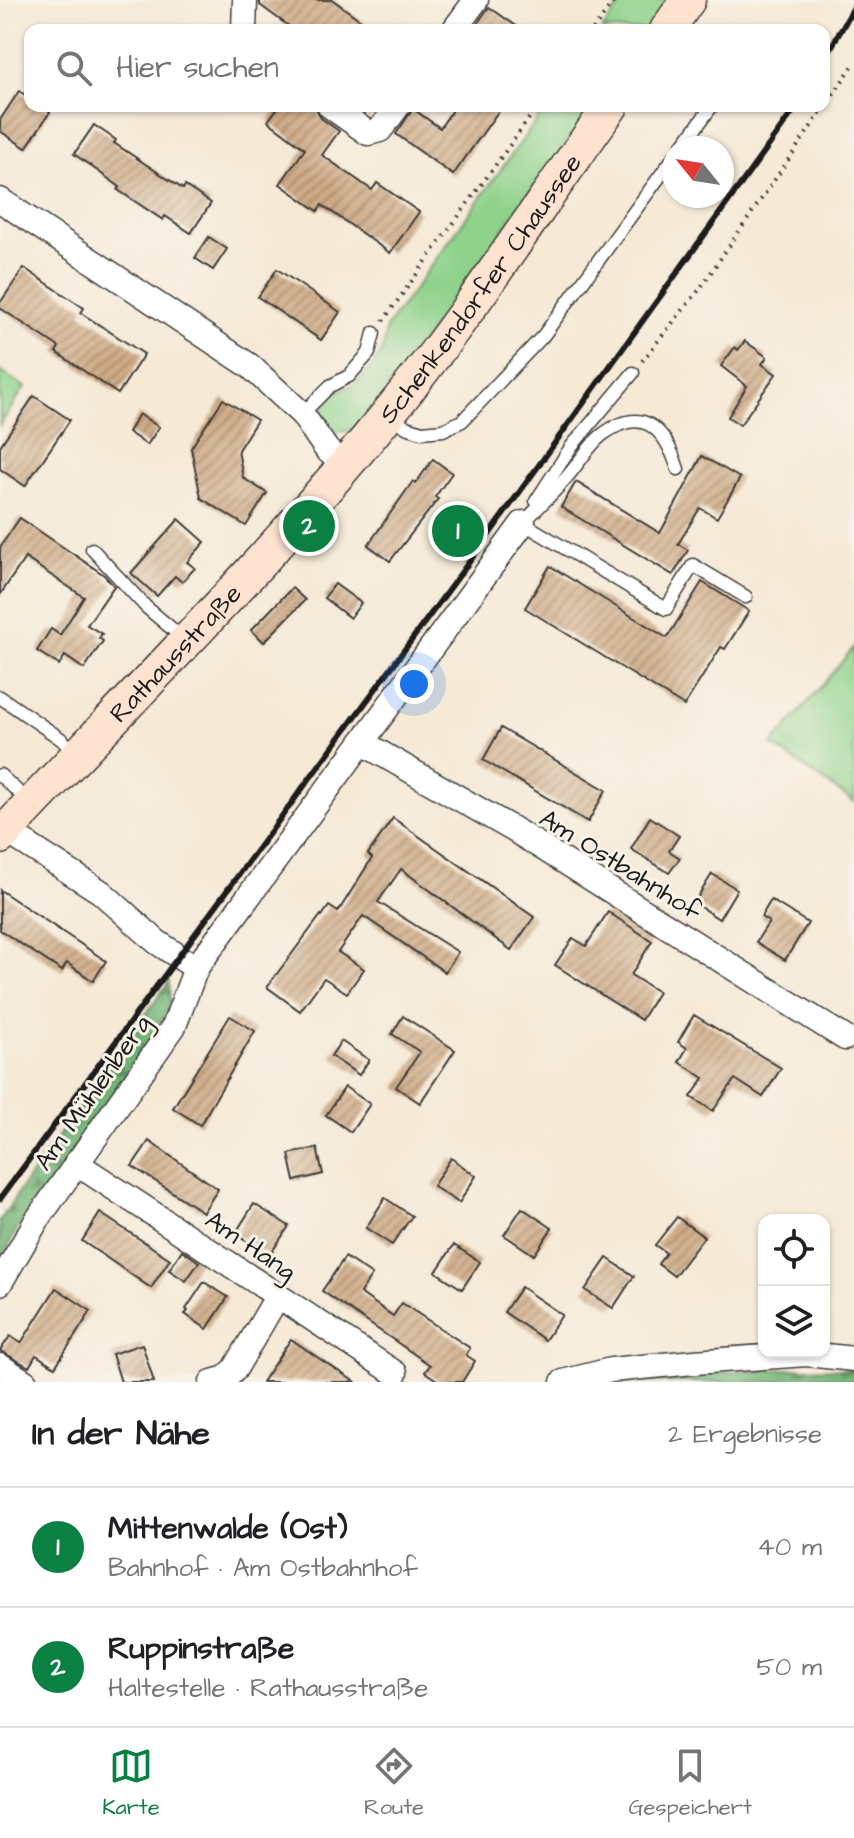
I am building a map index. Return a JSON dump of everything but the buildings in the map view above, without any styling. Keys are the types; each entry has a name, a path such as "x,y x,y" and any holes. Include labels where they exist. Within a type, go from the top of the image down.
{"main road":[{"path":"671,24 688,0"},
{"name":"Schenkendorfer Chaussee","path":"345,465 447,337 607,112"},
{"name":"Rathausstraße","path":"4,833 345,465"}],"street":[{"path":"244,24 245,0"},
{"path":"458,24 476,0"},
{"path":"338,112 368,133 380,130 394,112"},
{"path":"0,200 250,366 302,414 327,450 345,465"},
{"path":"4,833 17,838 101,892 157,942 196,968 523,523"},
{"name":"Am Ostbahnhof","path":"363,743 516,831 845,1038"},
{"name":"Am Mühlenberg","path":"0,1283 37,1220 174,1026 196,968"},
{"name":"Am Hang","path":"76,1163 395,1373"},
{"path":"212,1382 226,1378 235,1369 277,1297"},
{"path":"563,1382 611,1370 694,1362 807,1354 854,1359"},
{"path":"0,1366 25,1382"}],"lane":[{"path":"690,136 708,112"},
{"path":"389,413 406,427 422,432 443,430 462,421 543,336 662,173"},
{"path":"302,414 330,386 349,376 369,353 374,333"},
{"path":"523,523 571,447 633,373"},
{"path":"523,523 564,481 601,436 623,423 642,421 659,429 672,449 678,469"},
{"path":"523,523 666,609 693,565 746,597"},
{"path":"92,549 146,607 186,640"},
{"path":"0,697 61,739 77,754"},
{"path":"0,775 31,804"}],"path":[{"path":"597,24 615,0"},
{"path":"830,99 854,64"},
{"path":"374,333 534,112"},
{"path":"633,373 699,290 821,112"}],"green space":[{"path":"624,0 670,0 652,24 606,24"},
{"path":"543,112 589,112 377,404 353,430 334,433 325,426 321,410 335,392 364,376 383,348 386,328"},
{"path":"0,371 25,387 0,425"},
{"path":"854,647 854,802 772,745"},
{"path":"169,982 170,1005 148,1045 17,1229 0,1262 0,1221"},
{"path":"804,1368 854,1369 854,1382 597,1382 610,1379"}],"railway":[{"path":"830,49 854,7"},
{"path":"0,1199 483,543 793,112"}],"place":[{"name":"Ruppinstraße","path":"309,526"},
{"name":"Mittenwalde (Ost)","path":"458,531"}]}
